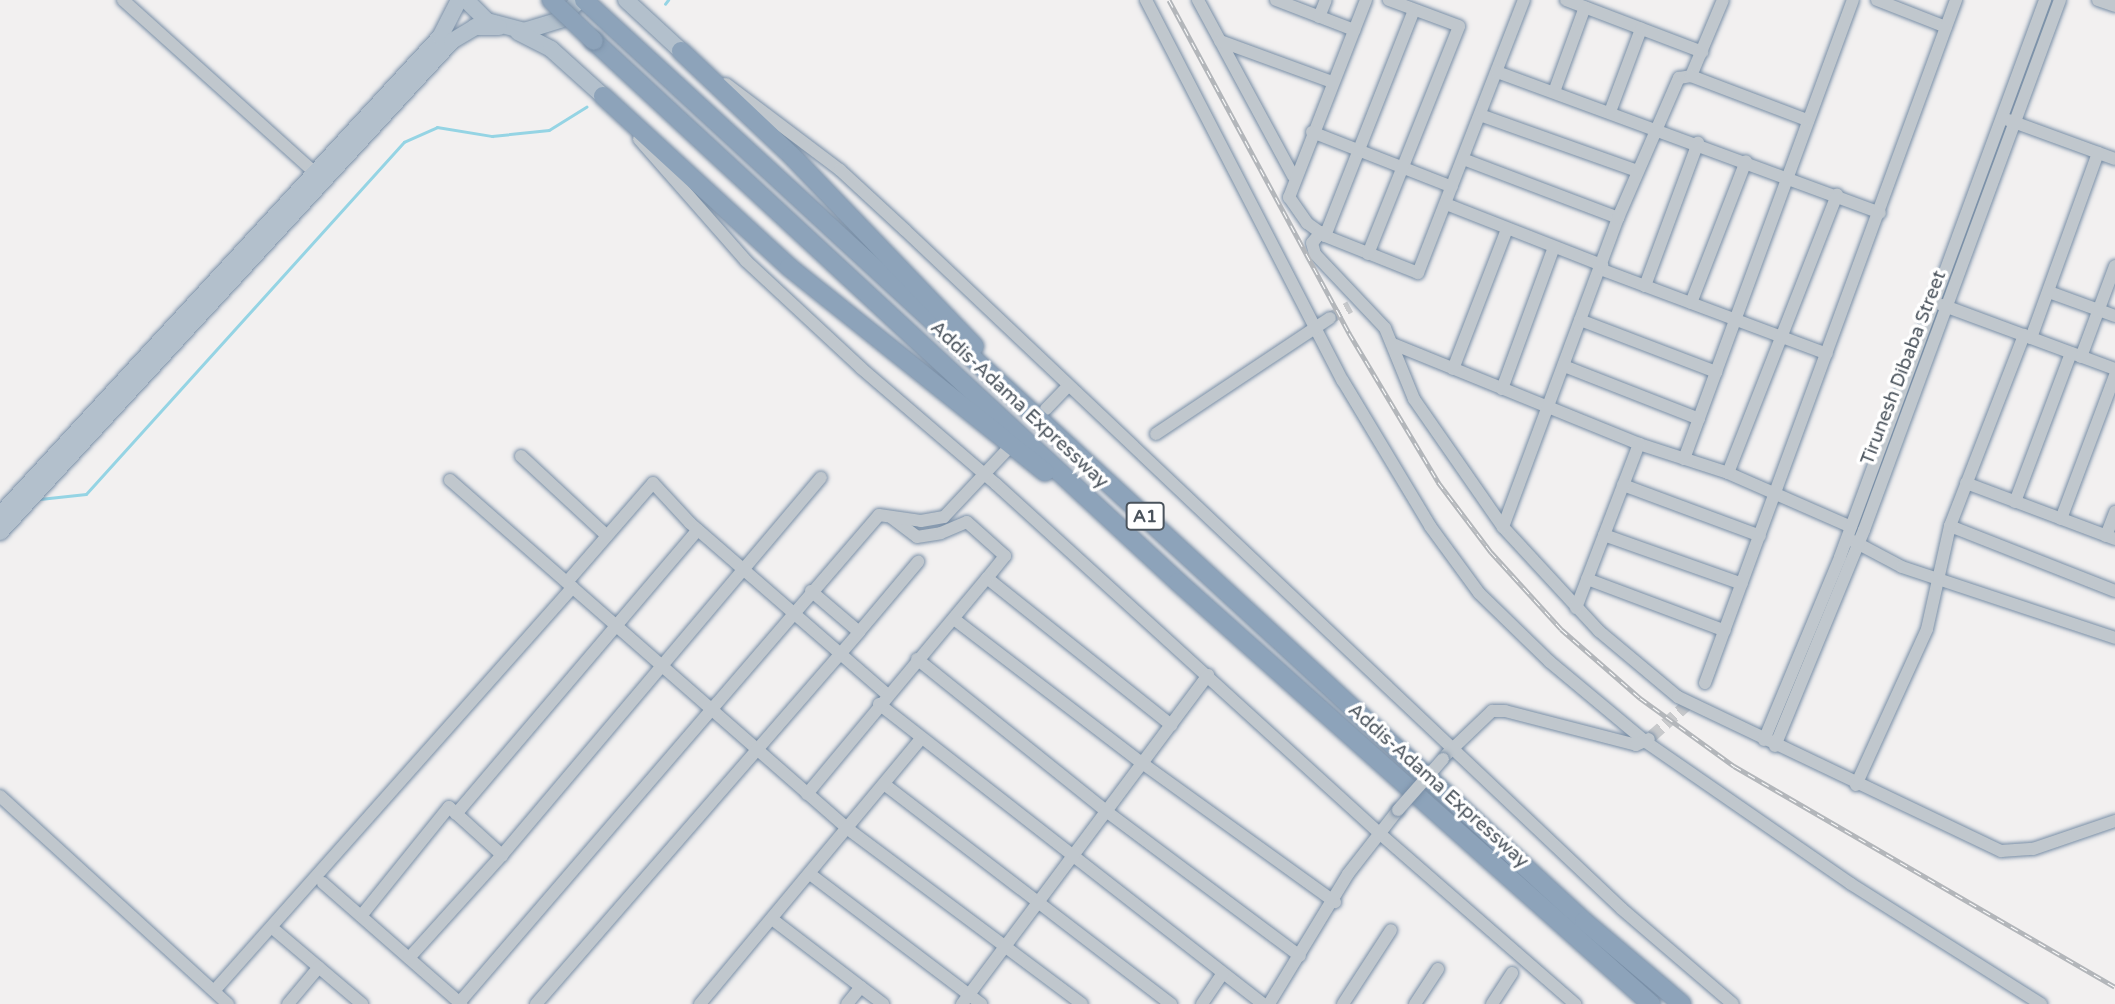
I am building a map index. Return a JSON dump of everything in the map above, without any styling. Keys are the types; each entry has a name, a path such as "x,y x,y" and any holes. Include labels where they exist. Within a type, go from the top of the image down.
{"highway":[{"name":"Addis-Adama Expressway","path":"551,0 1133,540 1651,1004"},
{"name":"Addis-Adama Expressway","path":"584,0 1584,921 1682,1004"},
{"path":"681,51 873,238 1053,431"},
{"path":"603,96 789,267 1133,540"}],"main road":[{"path":"0,532 7,516 35,484 440,37 458,0"},
{"path":"466,0 499,27"},
{"path":"516,31 543,28 560,20 579,0"},
{"path":"626,0 681,51"},
{"path":"35,484 452,41 475,27 499,27 516,31 551,49 603,96"}],"street":[{"path":"123,0 315,173"},
{"path":"1146,0 1314,326 1430,526 1479,593 1550,662 1649,739 1851,884 2041,1004"},
{"path":"1198,0 1293,176"},
{"path":"1276,0 1354,30"},
{"path":"1319,17 1326,0"},
{"path":"1366,0 1293,176 1289,197 1301,216 1323,234 1418,273 1524,0"},
{"path":"1368,254 1404,170 1459,26 1389,0"},
{"path":"1566,0 1702,52"},
{"path":"1690,76 1723,0"},
{"path":"1684,459 1853,0"},
{"path":"1877,0 1946,27"},
{"path":"1705,683 1880,213 1956,0"},
{"name":"Tirunesh Dibaba Street","path":"1852,536 1933,302 2045,0"},
{"name":"Tirunesh Dibaba Street","path":"1769,743 1947,307 2060,0"},
{"path":"2098,0 2115,6"},
{"path":"1553,92 1585,7"},
{"path":"1414,10 1323,234 1312,243 1315,254 1355,305 1375,315 1393,344 1415,399 1503,527 1576,608 1678,697 1856,785 2001,852 2034,849 2115,821"},
{"path":"1610,112 1641,29"},
{"path":"1220,41 1332,82"},
{"path":"681,51 840,170 1447,754 1732,1004"},
{"path":"1497,72 1698,143 1880,213"},
{"path":"1503,527 1618,218 1679,78 1690,76 1807,120"},
{"path":"603,96 746,261 861,368 985,474 1208,675 1378,832 1575,1004"},
{"path":"1480,115 1637,171"},
{"path":"2001,118 2115,159"},
{"path":"1312,132 1452,187"},
{"path":"1645,286 1698,143"},
{"path":"1856,785 1927,629 1950,526 2028,336 2049,292 2098,153"},
{"path":"1463,159 1618,218"},
{"path":"1692,303 1746,161"},
{"path":"1728,473 1837,195"},
{"path":"1446,204 1645,286 1827,355"},
{"path":"1453,369 1507,229"},
{"path":"1502,388 1554,247"},
{"path":"2015,502 2076,355 2099,310 2115,266"},
{"path":"2049,292 2115,316"},
{"path":"1933,302 2115,369"},
{"path":"1156,434 1314,326 1330,318"},
{"path":"1580,320 1716,373"},
{"path":"1393,344 1639,444 1728,473 1776,493 1902,567 2115,638"},
{"path":"1564,366 1699,419"},
{"path":"2061,519 2115,375"},
{"path":"1046,409 1067,387"},
{"path":"1576,608 1639,444"},
{"path":"323,883 459,1004 709,709 879,515 920,522 944,517 1005,452"},
{"path":"521,456 607,536"},
{"path":"409,958 502,855 821,478"},
{"path":"450,480 848,829 1082,1004"},
{"path":"214,991 570,584 653,483 698,530 841,654 922,738 1264,1004"},
{"path":"1966,483 2110,537 2115,512"},
{"path":"1623,485 1760,536"},
{"path":"807,794 883,699 1005,556 967,522 941,533 918,537 890,517"},
{"path":"1950,526 2115,591"},
{"path":"456,814 615,624 698,530"},
{"path":"1604,535 1742,584"},
{"path":"536,1004 758,752 918,562"},
{"path":"987,578 1171,725"},
{"path":"1587,579 1725,631"},
{"path":"811,591 859,632"},
{"path":"954,619 1142,763 1335,902"},
{"path":"917,659 1106,811 1300,956"},
{"path":"965,999 1208,675"},
{"path":"1269,1004 1335,902 1348,874 1378,832 1479,720 1492,712 1505,710 1636,744 1649,739"},
{"path":"699,1004 922,738"},
{"path":"884,784 1171,1004"},
{"path":"0,796 228,1004"},
{"path":"361,916 449,807 502,855"},
{"path":"810,874 965,999 981,1004"},
{"path":"772,919 883,1004"},
{"path":"1343,1004 1391,930"},
{"path":"276,931 362,1004"},
{"path":"288,1004 319,967"},
{"path":"1416,1004 1438,969"},
{"path":"1202,1004 1223,972"},
{"path":"1492,1004 1512,973"},
{"path":"847,1004 861,987"}],"waterway":[{"path":"665,4 668,0"},
{"path":"40,499 86,494 404,142 437,127 492,136 549,130 586,107"}],"tunnel":[{"path":"1330,318 1350,307"},
{"path":"1652,736 1689,703"}],"railway":[{"path":"1169,0 1349,333 1438,482 1491,552 1561,629 1640,698 1734,766 2115,987"}]}
